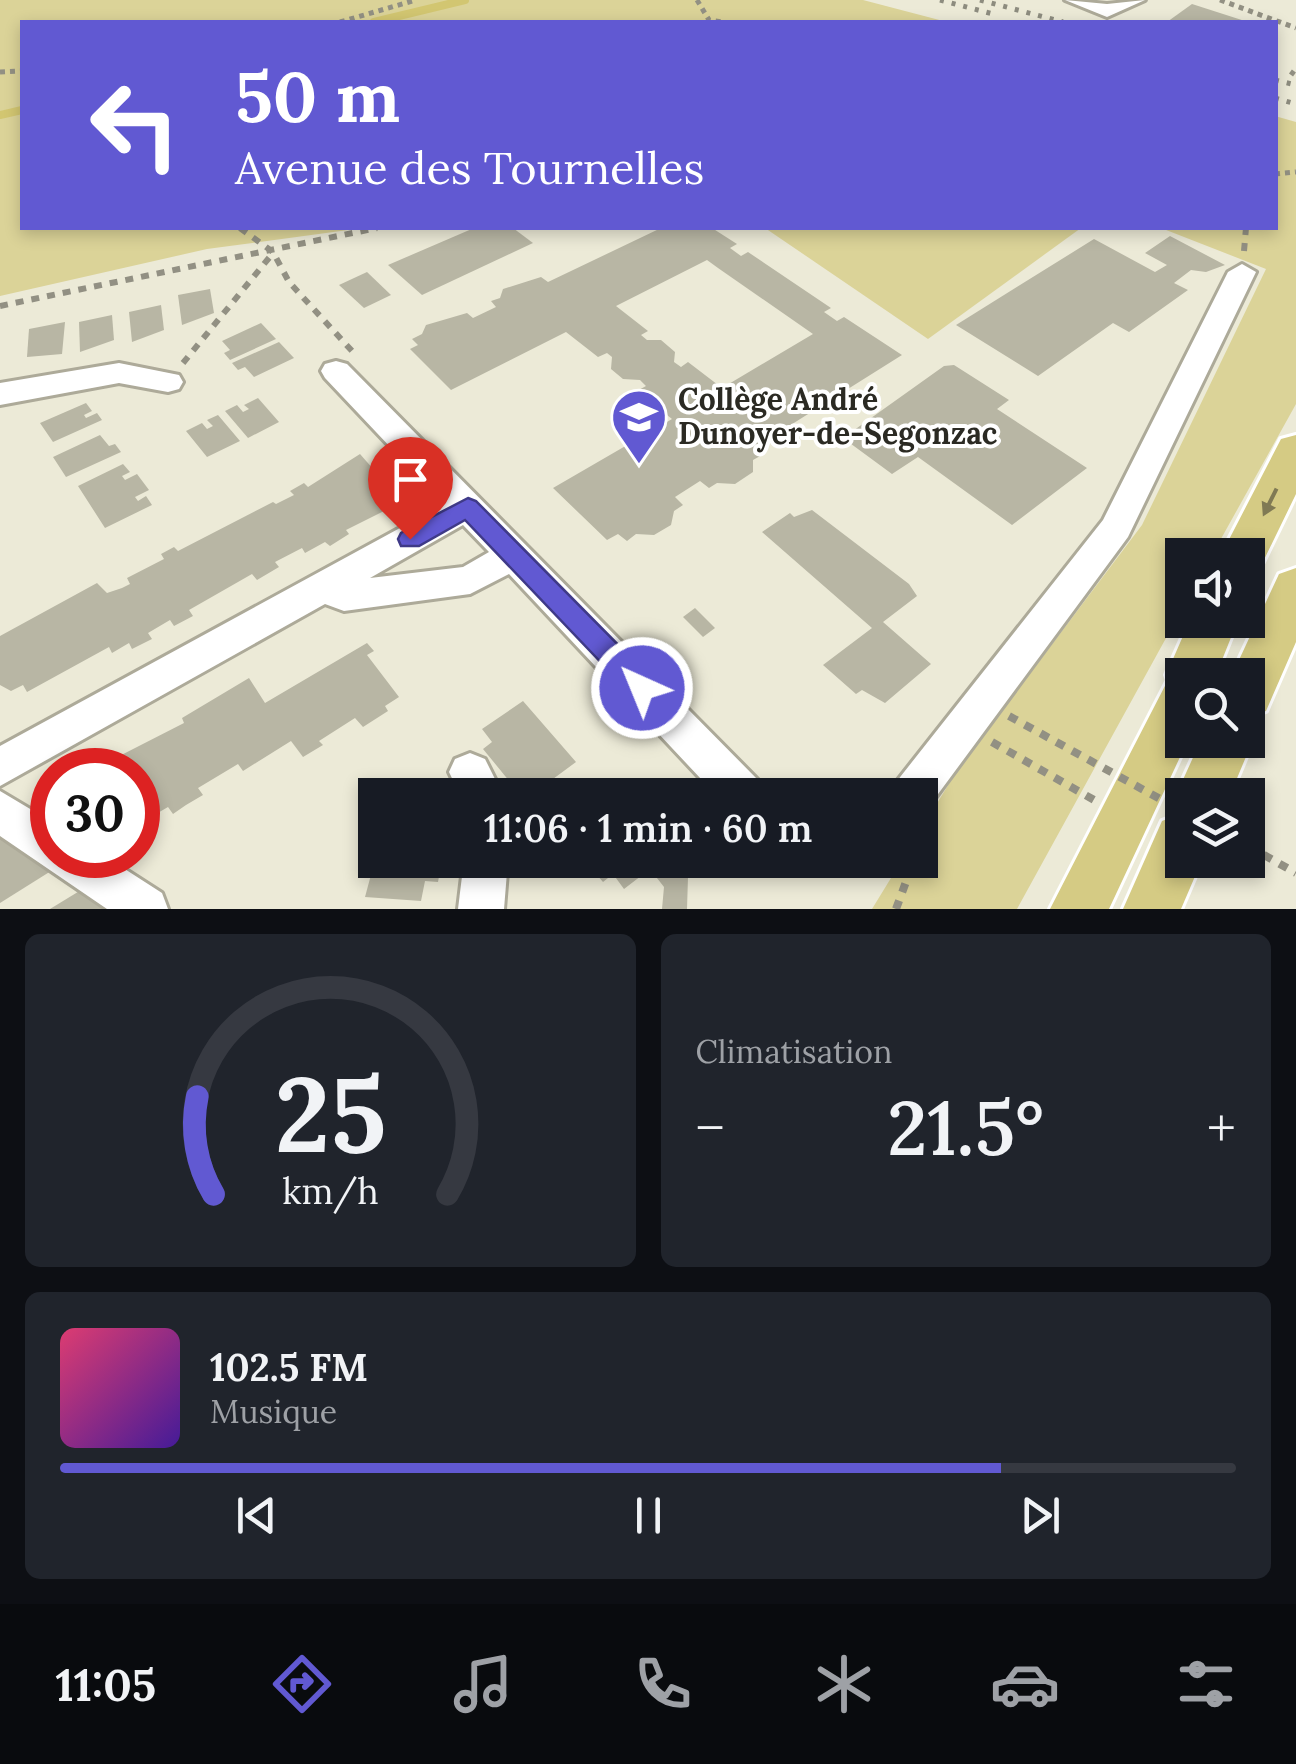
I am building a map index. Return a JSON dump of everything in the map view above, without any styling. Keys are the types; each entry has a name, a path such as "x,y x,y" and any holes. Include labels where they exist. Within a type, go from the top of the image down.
{"main road":[{"path":"1252,538 1296,450"},
{"path":"1264,658 1296,586"},
{"path":"1079,909 1165,732"},
{"path":"1152,909 1165,878"}],"street":[{"path":"1075,0 1107,11 1135,0"},
{"path":"925,778 1116,528 1242,272"},
{"path":"336,372 728,778"},
{"path":"0,394 119,373 168,382"},
{"path":"0,767 468,507"},
{"path":"324,587 344,596 470,580 515,554"},
{"path":"0,811 30,832"},
{"path":"100,878 146,909"},
{"path":"481,909 484,878"}],"path":[{"path":"347,20 416,0"},
{"path":"1220,0 1274,20"},
{"path":"243,230 273,252 290,282 353,348 336,372"},
{"path":"0,306 367,230"},
{"path":"168,382 273,252"},
{"path":"1009,716 1165,802"},
{"path":"991,741 1080,793"},
{"path":"1265,856 1296,873"},
{"path":"896,909 907,878"}],"shaded area":[{"path":"0,0 863,0 939,20 20,20 20,230 348,230 207,249 0,296"},
{"path":"1278,117 1296,122 1296,404 1221,538 1165,538 1166,638 1017,909 872,909 891,878 938,878 938,802 958,769 1142,525 1266,269 1166,230 1278,230"},
{"path":"768,230 1078,230 928,339"}],"building":[{"path":"1192,4 1242,20 1170,20"},
{"path":"469,230 516,230 533,243 422,295 388,265"},
{"path":"657,230 715,230 737,244 730,248 741,256 748,252 831,308 824,312 837,321 844,317 902,355 754,448 762,455 753,460 753,472 735,484 717,483 709,488 700,481 675,497 683,505 674,511 671,525 654,535 636,534 627,541 618,534 607,540 553,488 672,419 637,391 646,386 640,380 623,379 611,369 612,357 607,353 598,357 566,332 451,390 410,349 418,345 412,339 422,334 426,325 467,313 473,318 496,307 491,301 500,298 503,289 541,277 548,282","holes":["707,260 813,334 722,388 688,362 681,367 674,362 675,352 661,340 647,340 641,335 648,331 616,306"]},
{"path":"1170,236 1225,265 1206,272 1191,270 1174,283 1188,290 1129,332 1113,323 1038,376 956,325 1094,239 1155,272 1167,265 1145,253"},
{"path":"367,272 391,295 364,308 339,285"},
{"path":"210,289 214,313 182,325 178,295"},
{"path":"161,305 164,330 132,342 129,312"},
{"path":"112,315 114,340 80,352 79,322"},
{"path":"65,322 62,354 27,357 29,329"},
{"path":"261,323 276,339 230,360 224,353 230,350 222,341"},
{"path":"279,342 294,358 254,377 245,367 238,370 232,363"},
{"path":"954,365 1009,400 997,409 1087,468 1012,525 918,457 892,474 843,438 944,366"},
{"path":"258,398 279,422 248,438 225,411 237,405 243,412 249,409 244,405"},
{"path":"86,403 92,411 84,415 86,418 97,413 102,420 53,442 40,423"},
{"path":"218,415 240,441 207,457 186,431 202,423 207,429 213,426 207,420"},
{"path":"100,435 121,452 66,477 53,457"},
{"path":"360,454 402,502 346,530 349,534 330,546 325,542 305,553 302,548 275,562 279,567 257,580 252,574 189,610 193,616 174,626 170,620 148,633 152,639 132,649 129,643 112,653 109,647 27,692 23,685 11,691 0,685 0,636 97,583 107,593 130,584 127,578 164,559 161,554 174,547 178,551 294,495 290,491 304,483 308,487"},
{"path":"123,464 130,472 122,476 125,480 137,474 149,490 135,497 138,501 146,496 152,505 105,528 78,486"},
{"path":"812,510 909,584 917,596 883,622 931,664 885,703 862,690 856,694 823,665 872,628 762,532 790,513 794,517"},
{"path":"695,608 715,628 703,637 683,617"},
{"path":"367,643 374,651 367,655 399,697 385,706 388,711 363,727 355,718 319,741 323,745 303,757 291,741 243,771 238,764 198,788 203,795 173,814 168,807 160,812 160,748 135,748 184,723 182,718 249,678 265,703"},
{"path":"523,701 576,762 554,778 507,778 483,749 492,742 482,729"},
{"path":"0,828 30,847 30,878 40,878 0,903"},
{"path":"370,878 439,878 438,882 425,881 421,901 365,897"},
{"path":"616,878 638,878 624,889"},
{"path":"657,878 688,878 687,909 662,909 664,887"},
{"path":"86,887 118,909 50,909"}],"waterway":[{"path":"382,20 465,0"},
{"path":"0,115 20,110"}],"railway":[{"path":"940,0 993,14"},
{"path":"980,0 1055,20"},
{"path":"1278,81 1296,85"},
{"path":"1278,99 1296,104"}],"place":[{"name":"Collège André Dunoyer-de-Segonzac","path":"639,466"}],"route":[{"path":"410,539 468,507 642,688"}]}
